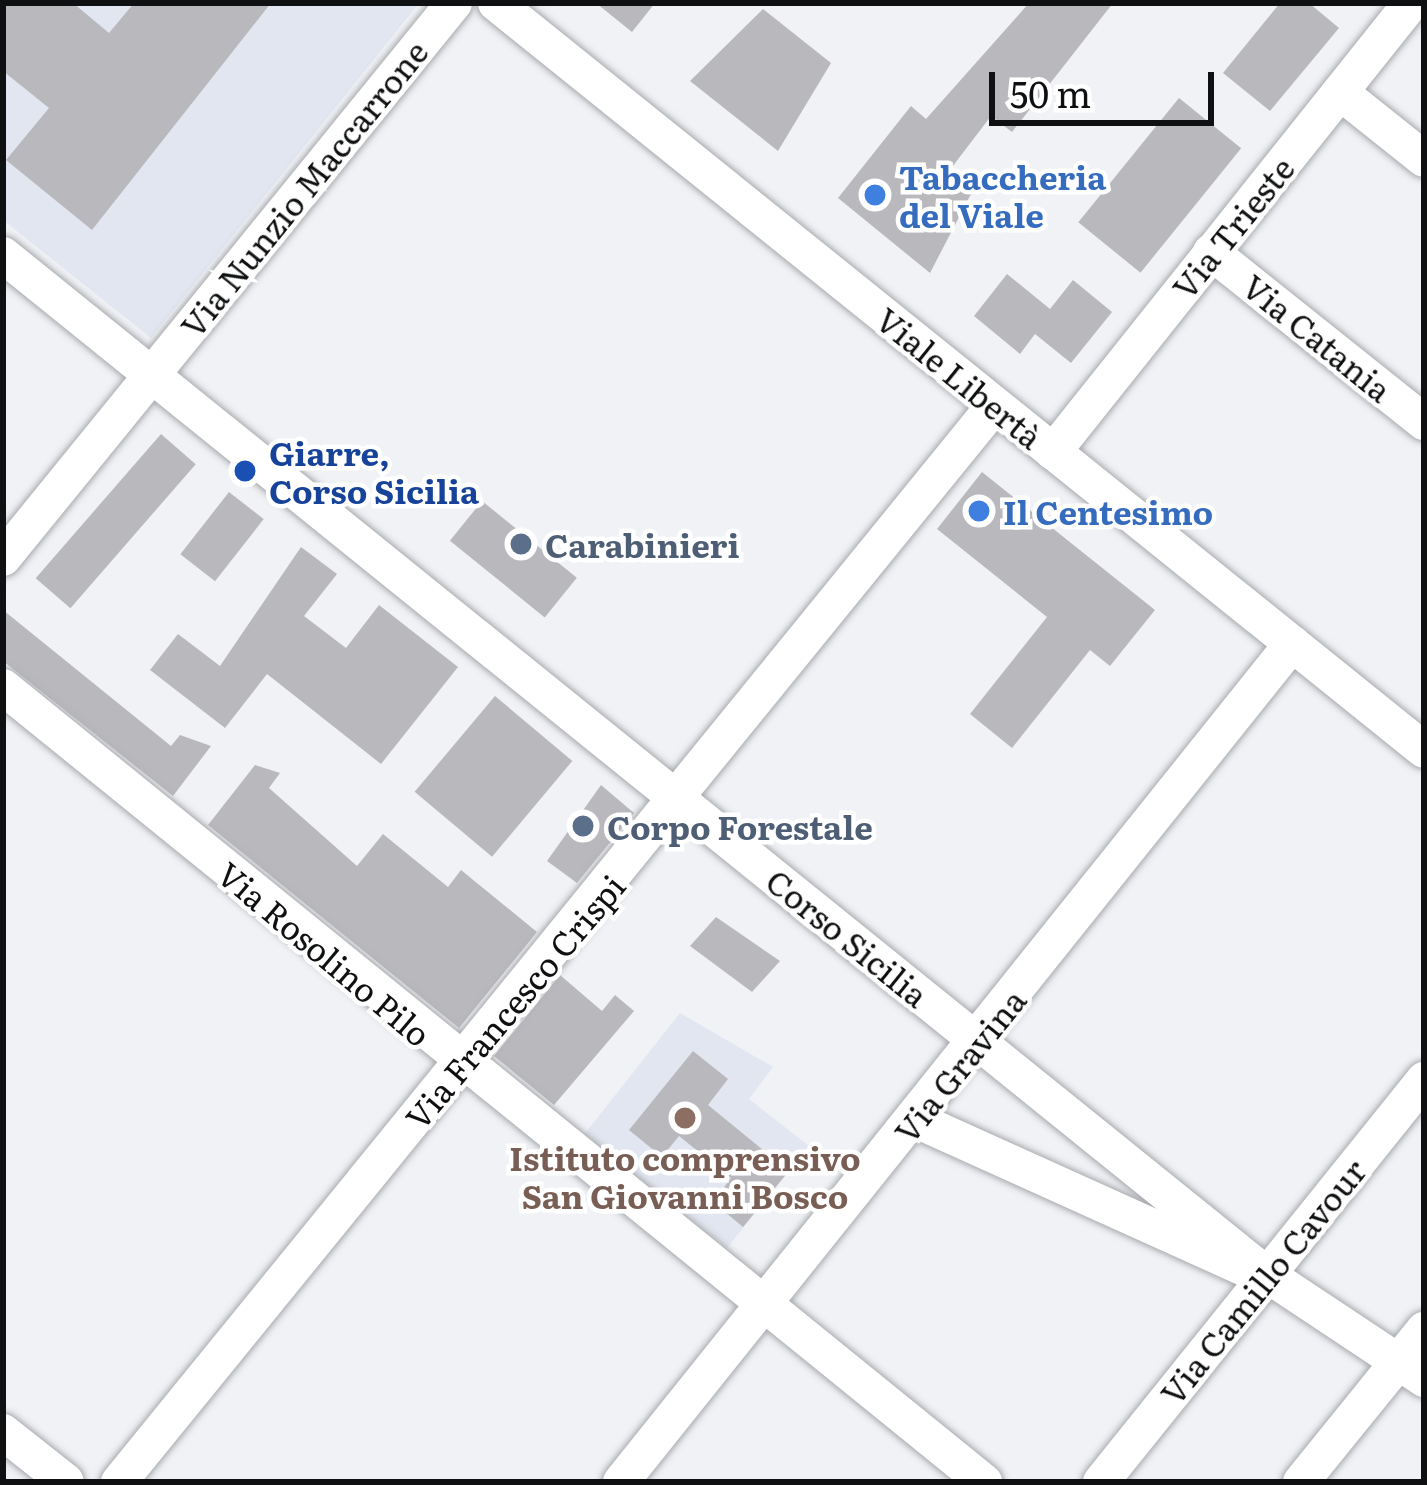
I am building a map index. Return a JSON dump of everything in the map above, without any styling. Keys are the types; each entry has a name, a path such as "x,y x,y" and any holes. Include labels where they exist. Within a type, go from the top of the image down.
{"street":[{"name":"Via Nunzio Maccarrone","path":"3,558 454,3"},
{"name":"Viale Libertà","path":"496,3 1424,750"},
{"name":"Via Trieste","path":"1062,459 1350,99 1411,3"},
{"name":"Via Trieste","path":"1350,99 1424,26"},
{"path":"1350,99 1424,158"},
{"name":"Corso Sicilia","path":"3,255 1267,1274 1411,1371"},
{"name":"Via Catania","path":"1221,260 1424,422"},
{"name":"Via Francesco Crispi","path":"119,1482 682,801 995,405"},
{"name":"Via Gravina","path":"621,1482 978,1043 1292,644"},
{"name":"Via Rosolino Pilo","path":"3,687 460,1065 984,1482"},
{"name":"Via Camillo Cavour","path":"1101,1482 1424,1080"},
{"path":"914,1119 1267,1274"},
{"path":"1301,1482 1411,1371 1424,1330"},
{"path":"3,1432 66,1482"}],"shaded area":[{"path":"3,3 419,3 151,338 3,220"},
{"name":"Istituto comprensivo San Giovanni Bosco","path":"680,1013 773,1067 749,1099 809,1146 727,1248 583,1136"}],"building":[{"path":"3,3 73,3 109,33 134,3 271,3 92,230 6,160 49,108 3,71"},
{"path":"596,3 655,3 632,32"},
{"path":"1029,3 1113,3 1012,132 991,116 946,175 971,194 930,273 838,198 911,106 926,119"},
{"path":"1280,3 1309,3 1339,28 1270,111 1223,73"},
{"path":"763,9 831,63 778,151 690,81"},
{"path":"1179,98 1241,148 1140,273 1078,222"},
{"path":"1007,274 1050,309 1073,280 1112,312 1071,363 1035,334 1020,354 974,316"},
{"path":"161,434 196,464 70,608 36,578"},
{"path":"982,472 1155,610 1110,666 1090,650 1012,748 970,714 1047,617 937,529"},
{"path":"229,492 264,519 215,581 180,554"},
{"path":"482,501 577,578 545,617 450,541"},
{"path":"301,547 337,574 304,616 346,648 379,605 458,667 381,764 267,674 225,728 150,670 178,634 220,666"},
{"path":"3,610 171,746 180,735 211,746 173,796 3,661"},
{"path":"495,696 572,761 492,857 415,792"},
{"path":"255,765 280,773 269,788 357,866 383,834 448,887 461,870 537,932 459,1028 208,825"},
{"path":"601,785 634,813 577,883 547,861"},
{"path":"716,917 780,961 752,992 690,946"},
{"path":"560,975 602,1011 615,995 634,1011 554,1105 494,1056"},
{"path":"693,1051 728,1079 708,1105 789,1171 743,1227 713,1202 731,1178 679,1136 662,1157 629,1130"}],"place":[{"name":"Tabaccheria del Viale","path":"875,195"},
{"name":"Giarre, Corso Sicilia","path":"245,471"},
{"name":"Il Centesimo","path":"979,511"},
{"name":"Carabinieri","path":"521,544"},
{"name":"Corpo Forestale","path":"583,826"},
{"name":"Istituto comprensivo San Giovanni Bosco","path":"685,1118"}]}
